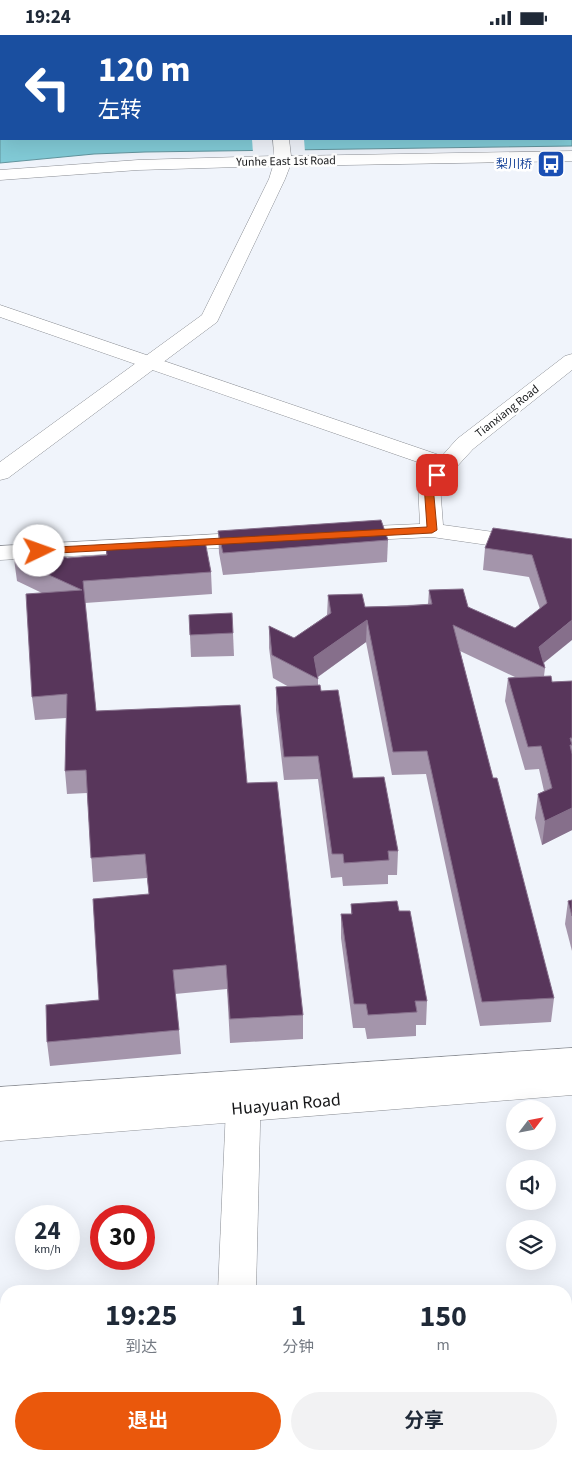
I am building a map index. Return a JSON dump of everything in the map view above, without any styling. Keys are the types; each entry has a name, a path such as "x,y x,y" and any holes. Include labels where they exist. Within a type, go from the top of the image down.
{"street":[{"path":"230,162 259,159 264,155 264,149"},
{"name":"Yunhe East 1st Road","path":"0,175 281,158 572,156"},
{"path":"0,473 210,318 281,158"},
{"path":"0,311 446,465"},
{"name":"Tianxiang Road","path":"432,530 429,484 465,444 572,360"},
{"path":"324,535 432,530 572,550"},
{"path":"0,553 275,538"},
{"name":"Huayuan Road","path":"0,1127 244,1095 572,1061"},
{"name":"Huayuan Road","path":"0,1100 244,1095 572,1082"},
{"path":"237,1285 244,1095"}],"water":[{"path":"0,140 572,140 572,146 145,152 94,154 0,163"}],"pier":[{"path":"252,140 304,140 305,152 253,153"}],"building":[{"path":"381,520 388,540 223,553 218,531"},
{"path":"493,528 572,539 572,620 539,647 545,668 453,625 493,778 497,778 554,998 482,1002 427,751 393,752 367,620 314,657 318,679 272,655 269,626 294,638 331,613 328,595 362,594 365,607 407,606 432,604 429,590 463,589 468,607 515,628 547,603 532,555 485,548"},
{"path":"205,541 211,572 83,581 96,711 240,705 247,783 277,782 303,1015 230,1019 226,965 173,970 179,1030 47,1042 46,1005 99,1000 93,899 149,894 145,854 91,858 86,770 65,771 67,694 32,697 26,594 82,590 14,559 37,545 67,558 107,555 106,548"},
{"path":"232,613 233,633 190,635 189,615"},
{"path":"551,676 552,682 572,681 572,738 570,738 572,745 570,745 572,754 572,808 545,821 538,794 552,788 541,746 528,747 508,678"},
{"path":"320,685 321,691 338,690 353,778 384,777 398,851 388,851 389,860 344,863 343,854 332,854 318,756 284,757 276,687"},
{"path":"572,900 572,916 568,901"},
{"path":"397,901 399,911 410,911 427,1001 415,1001 417,1012 368,1015 366,1004 354,1004 341,914 352,914 351,904"}],"place":[{"name":"梨川桥","path":"551,164"}],"route":[{"path":"39,551 432,530 429,484 437,475"}]}
